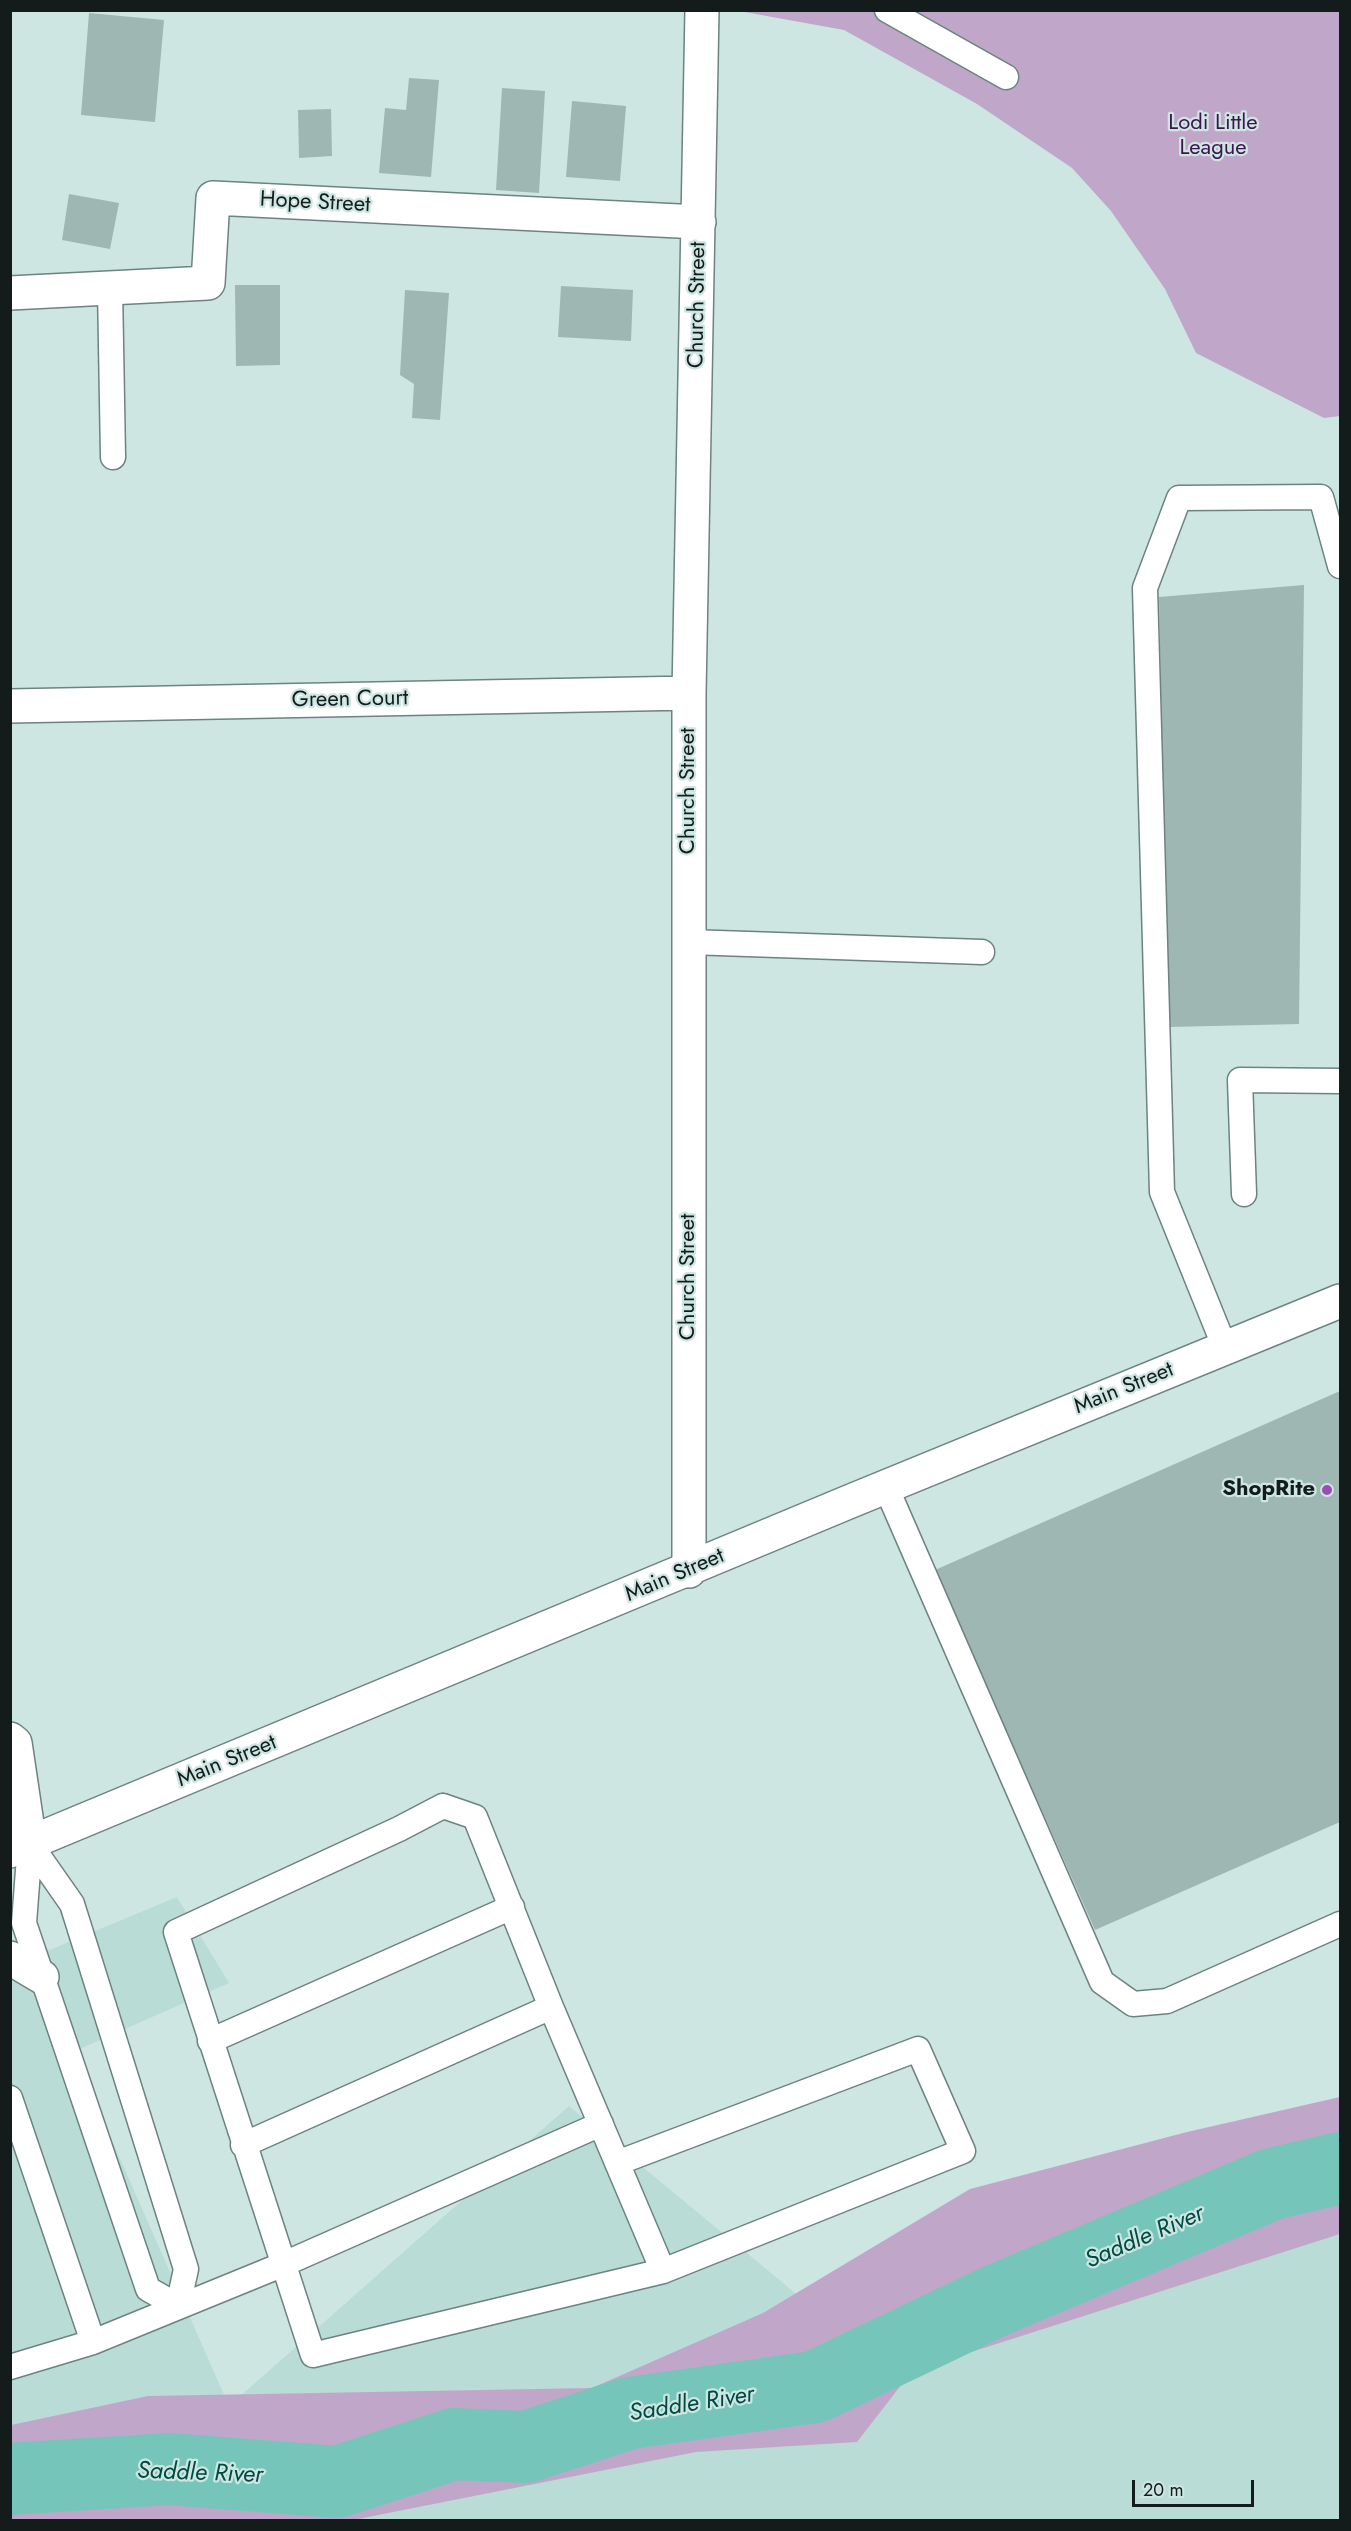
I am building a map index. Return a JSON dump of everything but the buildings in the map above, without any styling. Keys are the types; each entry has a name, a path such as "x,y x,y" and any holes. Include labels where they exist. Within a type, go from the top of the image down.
{"main road":[{"name":"Church Street","path":"689,1571 689,693 702,10"},
{"name":"Hope Street","path":"10,293 208,283 213,198 699,222"},
{"name":"Green Court","path":"10,706 689,693"},
{"name":"Main Street","path":"17,1840 689,1571 886,1487 1341,1301"},
{"path":"10,1739 15,1743 17,1840"},
{"path":"10,1958 42,1977"}],"lane":[{"path":"887,10 1006,77"},
{"path":"110,288 113,457"},
{"path":"1225,1348 1162,1192 1145,588 1179,498 1321,497 1341,566"},
{"path":"689,942 982,952"},
{"path":"1244,1194 1240,1080 1341,1082"},
{"path":"886,1487 1102,1982 1133,2004 1167,2001 1341,1924"},
{"path":"618,2163 918,2049 963,2151 663,2271 313,2355 243,2145 176,1932 399,1829 443,1806 475,1817 551,2007 663,2271"},
{"path":"17,1840 24,1923 148,2289 178,2306"},
{"path":"17,1840 72,1904 186,2269 178,2306"},
{"path":"210,2041 512,1907"},
{"path":"243,2145 551,2007"},
{"path":"10,2098 93,2342"},
{"path":"10,2367 93,2342 284,2264 601,2124"}],"shaded area":[{"path":"177,1897 229,1983 73,2052 229,2406 569,2106 835,2326 1340,2104 1340,2520 11,2520 11,1966"}],"green space":[{"name":"Lodi Little League","path":"739,11 1340,11 1340,416 1324,418 1196,353 1165,289 1111,211 1072,168 977,104 844,30"},
{"path":"1340,2097 1340,2234 912,2371 857,2442 696,2452 353,2520 11,2520 11,2425 148,2396 592,2388 763,2313 970,2189 1187,2132"}],"waterway":[{"name":"Saddle River","path":"10,2479 169,2469 337,2482 454,2444 526,2447 630,2413 815,2387 995,2301 1272,2184 1340,2168"}],"place":[{"name":"ShopRite","path":"1327,1490"}]}
